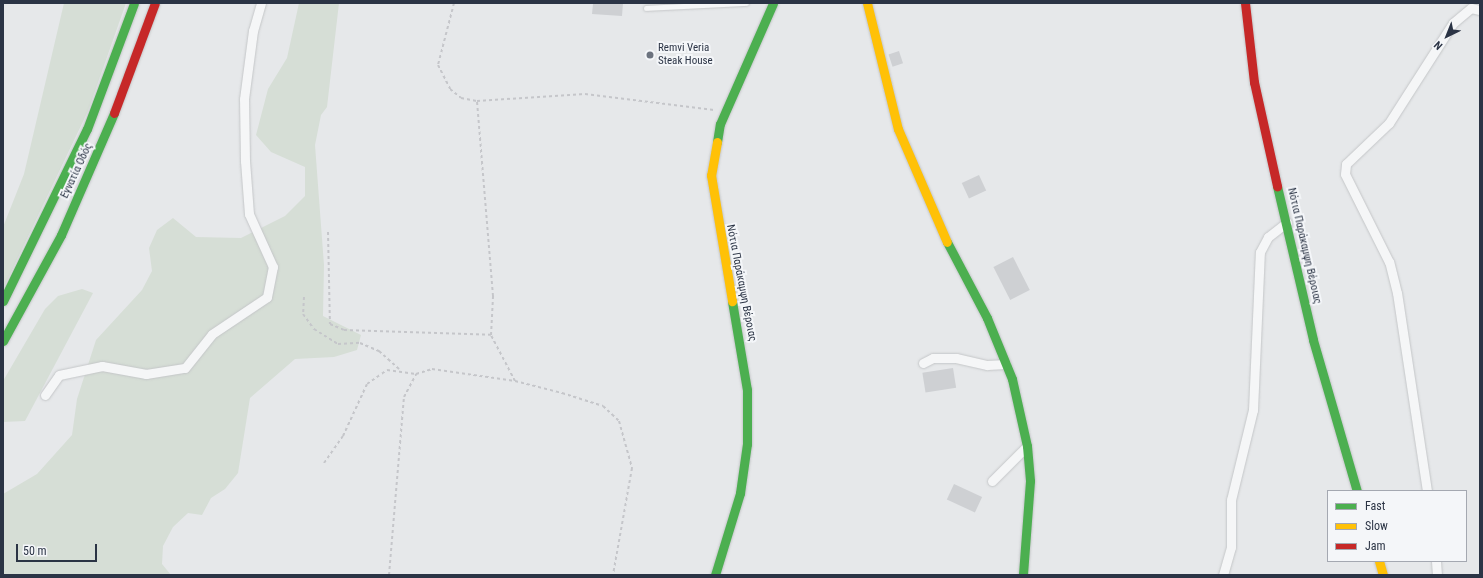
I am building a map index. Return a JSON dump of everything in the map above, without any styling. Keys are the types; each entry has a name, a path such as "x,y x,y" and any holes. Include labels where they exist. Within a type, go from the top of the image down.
{"main road":[{"name":"Εγνατία Οδός","path":"3,301 87,129 134,3"},
{"name":"Εγνατία Οδός","path":"3,341 61,235 106,136 155,3"},
{"name":"Νότια Παράκαμψη Βέροιας","path":"715,575 733,524 747,444 747,390 741,341 712,197 714,153 725,112 773,3"},
{"path":"867,3 898,129 937,222 987,318 1006,364 1027,446 1030,481 1023,575"},
{"name":"Νότια Παράκαμψη Βέροιας","path":"1245,3 1254,82 1313,340 1357,490"},
{"path":"1379,562 1383,575"}],"street":[{"path":"45,396 59,375 102,366 146,374 185,368 212,334 267,297 273,267 249,214 245,161 244,99 253,31 261,3"},
{"path":"1427,490 1396,287 1389,262 1345,174 1346,164 1389,123 1453,23 1471,8 1480,10"},
{"path":"1222,575 1231,547 1231,500 1254,410 1260,252 1268,237 1287,222"},
{"path":"923,363 933,358 956,358 987,365 1006,364"},
{"path":"992,481 1027,446"},
{"path":"1436,562 1437,575"}],"lane":[{"path":"646,8 746,3"}],"path":[{"path":"454,3 438,64 450,89 461,98 477,101 585,94 725,112"},
{"path":"477,101 493,296 491,335 515,381"},
{"path":"328,232 330,324 344,330 491,335"},
{"path":"304,298 303,314 314,329 338,344 360,343 379,350 388,363 400,369 416,374 432,369 515,381 602,406 619,421 632,468 613,575"},
{"path":"324,463 343,436 367,384 387,370 400,369"},
{"path":"389,575 404,398 416,374"}],"shaded area":[{"path":"64,3 126,3 88,111 3,289 3,227 24,174"},
{"path":"299,3 339,3 327,107 321,115 315,145 324,265 323,316 361,335 357,350 334,357 295,359 250,398 238,473 225,489 211,498 202,515 188,513 173,527 163,546 162,564 171,575 3,575 3,494 37,474 72,435 77,399 96,340 142,290 152,271 149,248 157,230 173,218 196,237 241,238 285,216 305,196 305,167 271,152 256,135 268,89 287,58"},
{"path":"82,289 93,293 25,421 3,422 3,381 45,309 58,296"}],"building":[{"path":"623,3 622,16 592,14 593,4"},
{"path":"899,51 903,63 893,67 889,54"},
{"path":"979,175 986,190 969,198 962,183"},
{"path":"1013,257 1030,290 1010,300 993,267"},
{"path":"953,368 956,388 926,393 922,373"},
{"path":"954,484 982,497 975,513 947,499"}],"traffic: fast":[{"path":"3,301 87,129 134,3"},
{"path":"717,142 720,124 773,3"},
{"path":"3,341 61,235 114,113"},
{"path":"1277,186 1313,340 1357,490"},
{"path":"947,242 987,318 1012,379 1027,446 1030,481 1023,575"},
{"path":"715,575 740,493 747,444 747,390 732,301"}],"traffic: slow":[{"path":"867,3 898,129 947,242"},
{"path":"717,142 711,175 732,301"},
{"path":"1379,562 1383,575"}],"traffic: jam":[{"path":"114,113 155,3"},
{"path":"1245,3 1254,82 1277,186"}],"place":[{"name":"Remvi Veria Steak House","path":"650,55"}]}
